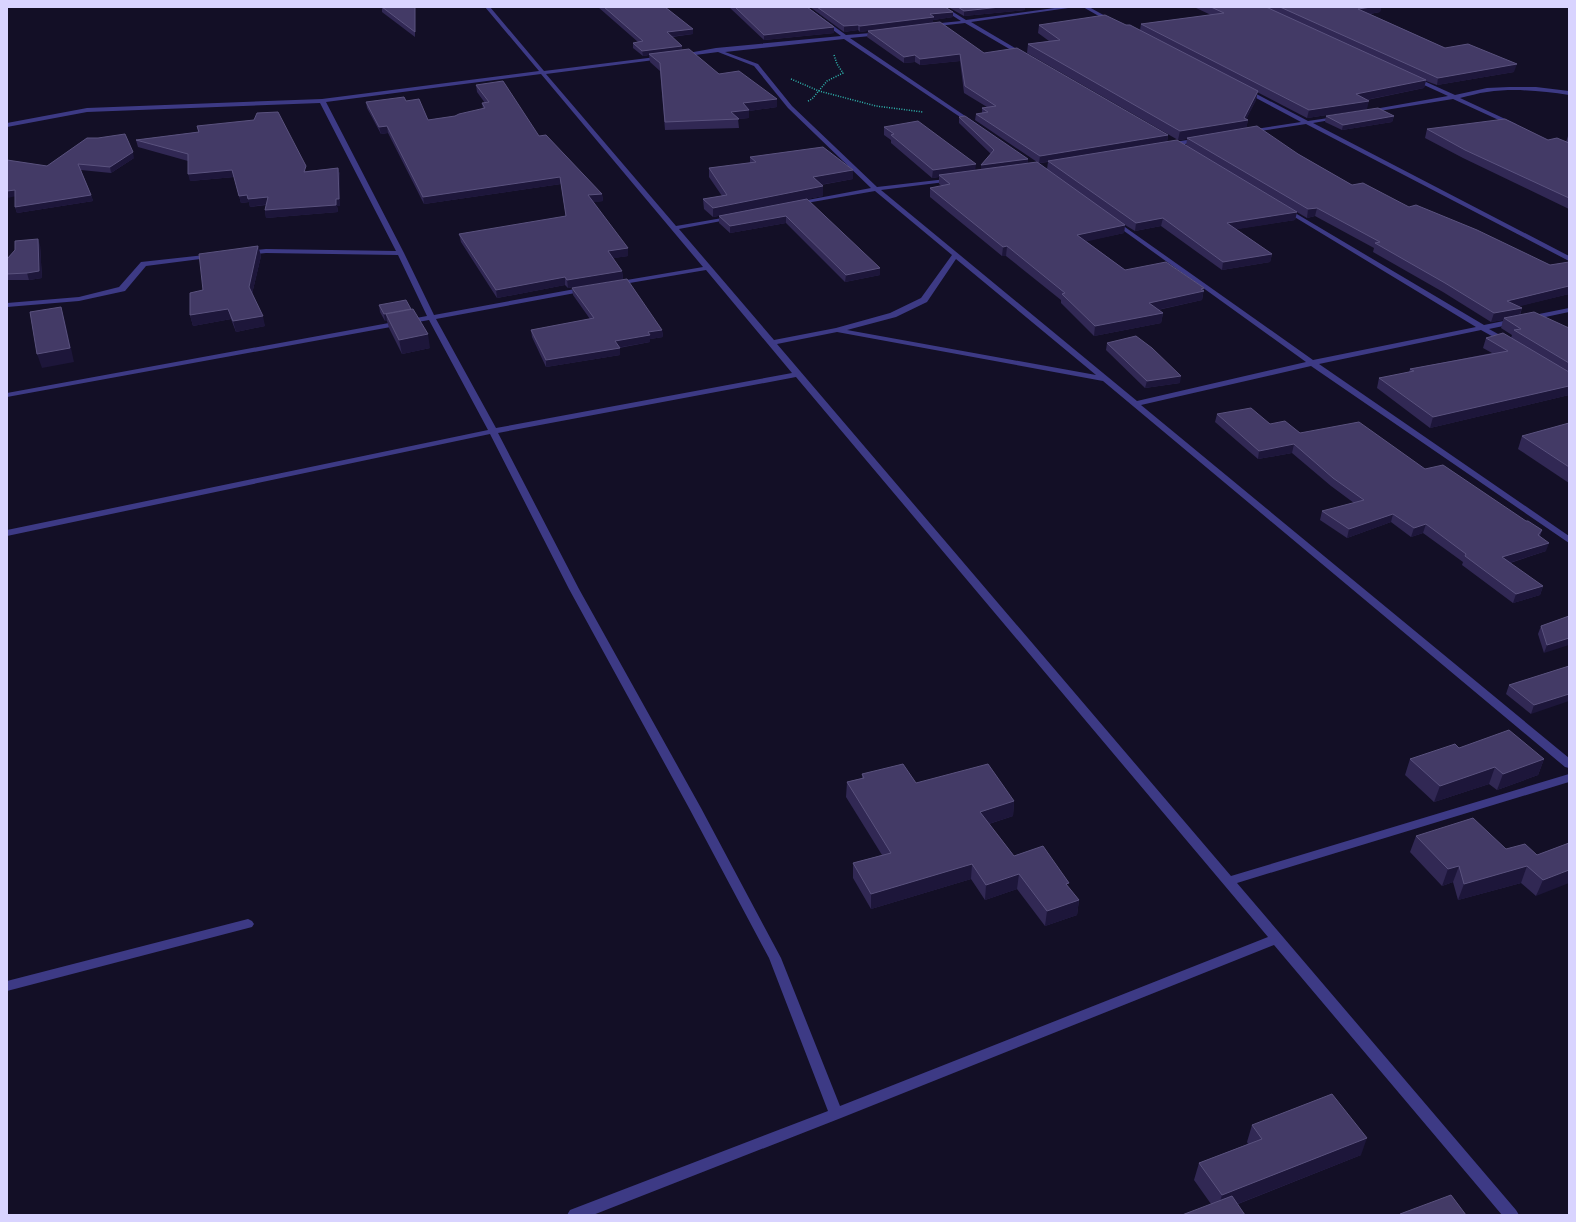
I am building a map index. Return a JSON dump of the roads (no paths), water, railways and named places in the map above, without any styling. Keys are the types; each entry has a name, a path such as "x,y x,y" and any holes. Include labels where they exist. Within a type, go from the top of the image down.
{"street":[{"path":"487,7 1511,1215"},
{"path":"804,7 981,129"},
{"path":"941,7 1026,57"},
{"path":"927,27 1073,7"},
{"path":"1085,7 1119,25"},
{"path":"677,55 889,32"},
{"path":"716,50 756,65 790,107 876,189 1569,764"},
{"path":"7,125 87,110 322,101 669,56"},
{"path":"1405,75 1519,127"},
{"path":"1238,86 1569,259"},
{"path":"1362,113 1487,90 1509,88 1569,93"},
{"path":"322,101 401,253 431,316 493,431 574,589 695,808 775,958 836,1114"},
{"path":"1238,134 1346,116"},
{"path":"1164,136 1190,151"},
{"path":"1162,146 1208,139"},
{"path":"790,206 876,189 961,178"},
{"path":"1281,206 1515,348"},
{"path":"674,228 736,216"},
{"path":"1107,217 1312,363 1569,540"},
{"path":"243,253 266,251 401,253"},
{"path":"7,305 79,299 122,289 144,264 220,256"},
{"path":"771,342 837,330 894,315 924,300 955,256"},
{"path":"608,285 708,268"},
{"path":"7,395 431,316 593,288"},
{"path":"1134,404 1312,363 1569,310"},
{"path":"837,330 1105,379"},
{"path":"7,533 493,431 798,374"},
{"path":"1228,881 1569,778"},
{"path":"7,986 248,924"},
{"path":"575,1215 836,1114 1277,939"}]}
